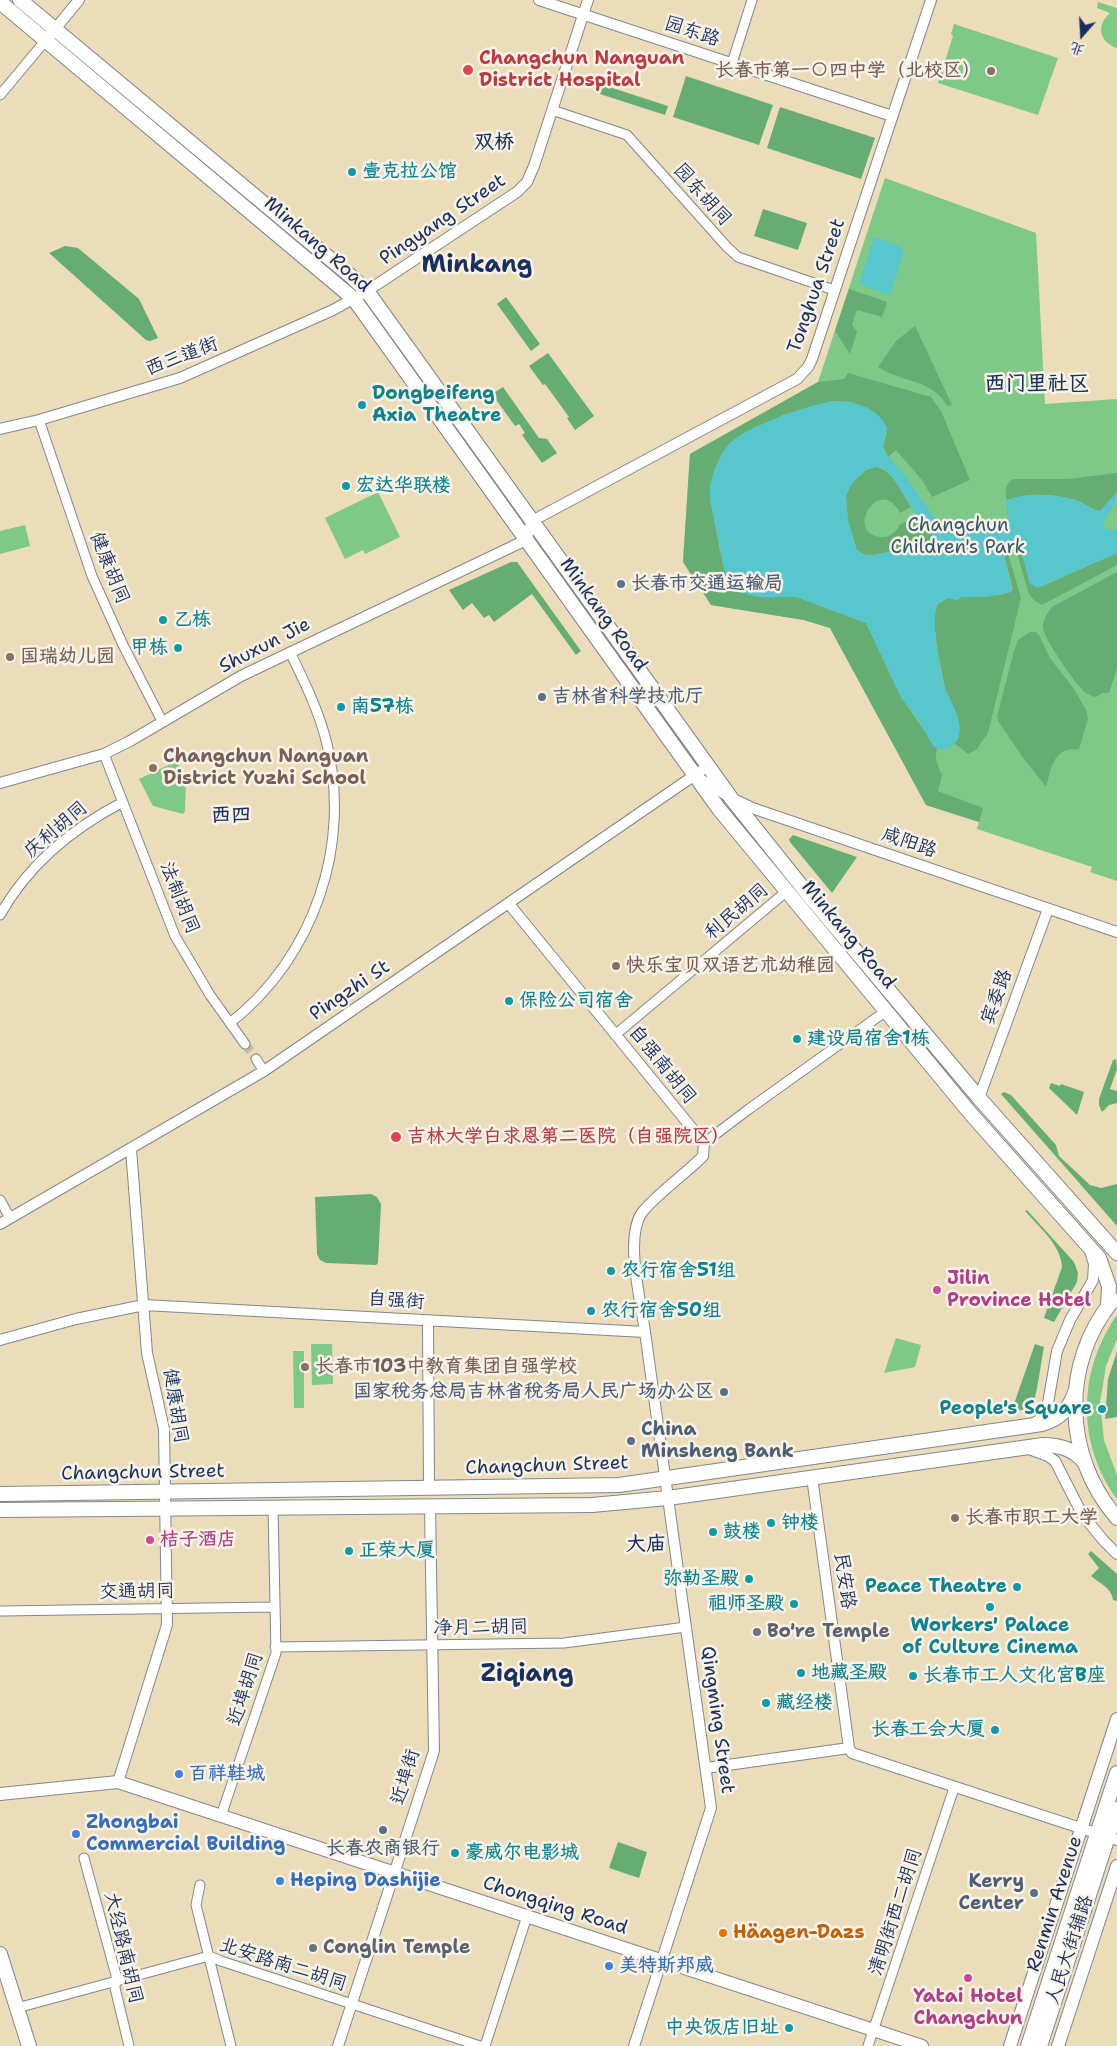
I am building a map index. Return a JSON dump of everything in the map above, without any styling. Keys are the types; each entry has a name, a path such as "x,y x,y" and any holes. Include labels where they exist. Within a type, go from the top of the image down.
{"main road":[{"name":"Minkang Road","path":"20,0 353,278 367,292 732,798 807,893 979,1098 1117,1253"},
{"name":"Minkang Road","path":"0,2 354,299 695,776 971,1114 1099,1258 1113,1301"},
{"path":"1113,1301 1086,1345 1075,1392 1076,1432 1084,1462 1095,1487 1117,1518"},
{"name":"Changchun Street","path":"0,1494 591,1486 665,1478 1022,1428 1049,1422 1062,1415 1071,1404 1075,1392"},
{"name":"Changchun Street","path":"0,1510 592,1505 668,1498 1024,1448 1056,1446 1074,1452 1084,1462"},
{"name":"人民大街辅路","path":"1010,2046 1117,1719"},
{"name":"Renmin Avenue","path":"1040,2046 1107,1837 1117,1773"},
{"name":"Chongqing Road","path":"0,1794 118,1782 922,2046"},
{"name":"Renmin Avenue","path":"1028,2046 1117,1809"},
{"name":"人民大街辅路","path":"1058,2046 1117,1866"},
{"path":"0,1954 29,2046"},
{"path":"0,1986 19,2046"}],"street":[{"path":"0,95 79,0"},
{"name":"园东路","path":"539,0 892,116"},
{"name":"Pingyang Street","path":"367,292 522,187 534,166 588,0"},
{"path":"732,63 752,0"},
{"name":"Tonghua Street","path":"532,521 797,379 808,367 931,0"},
{"name":"园东胡同","path":"552,110 627,135 738,257 834,290"},
{"name":"西三道街","path":"0,429 39,420 144,390 194,373 333,310 367,292"},
{"name":"健康胡同","path":"39,420 92,576 162,722"},
{"path":"526,540 532,521"},
{"name":"Shuxun Jie","path":"0,783 104,754 241,676 526,540"},
{"path":"230,1023 262,995 296,949 313,915 330,860 334,815 331,761 319,715 290,652"},
{"name":"法制胡同","path":"104,754 175,936 192,966 245,1044"},
{"name":"Pingzhi St","path":"0,1224 264,1071 708,766"},
{"name":"咸阳路","path":"695,776 755,810 1117,932"},
{"name":"庆利胡同","path":"0,915 26,878 54,848 87,822 123,802"},
{"name":"利民胡同","path":"615,1035 787,891"},
{"name":"自强南胡同","path":"509,904 704,1143"},
{"name":"宾委路","path":"979,1098 1048,909"},
{"path":"665,1478 634,1247 637,1222 647,1207 703,1156 704,1143 886,1011"},
{"path":"256,1059 264,1071"},
{"name":"健康胡同","path":"118,1782 167,1625 164,1429 148,1353 131,1148"},
{"path":"0,1200 10,1218"},
{"path":"1099,1234 1117,1244"},
{"path":"1022,1428 1042,1418 1048,1409 1057,1351 1070,1320 1093,1280 1094,1264 1088,1246"},
{"name":"自强街","path":"0,1340 76,1319 144,1305 179,1305 428,1321 645,1332"},
{"path":"428,1321 430,1488"},
{"path":"1024,1448 1043,1453 1055,1461 1082,1514 1117,1554"},
{"name":"Qingming Street","path":"634,2046 712,1808 665,1478"},
{"name":"民安路","path":"812,1478 849,1748"},
{"name":"近埠街","path":"338,2046 434,1751 430,1506"},
{"name":"近埠胡同","path":"222,1816 276,1653 273,1508"},
{"name":"交通胡同","path":"0,1611 275,1606"},
{"name":"净月二胡同","path":"276,1647 564,1642 686,1627"},
{"path":"706,1768 849,1748 856,1756 1107,1837"},
{"name":"清明街西二胡同","path":"868,2046 954,1788"},
{"name":"大经路南胡同","path":"84,1858 116,1974 115,1988 129,2046"},
{"path":"200,1885 196,1905 231,2046"},
{"path":"484,2046 527,1916"},
{"name":"北安路南二胡同","path":"17,2008 209,1956 480,2046"}],"green space":[{"path":"1098,2 1117,8 1117,48 1106,42 1103,37 1101,28 1110,13 1097,8"},
{"path":"954,24 1058,58 1038,115 938,83 953,36 951,34"},
{"path":"686,76 773,105 759,145 673,117"},
{"path":"603,85 668,106 665,115 600,94"},
{"path":"780,107 875,138 861,179 767,148"},
{"name":"Changchun Children's Park","path":"885,178 1036,233 1045,404 1117,399 1117,881 1090,872 1092,867 977,829 979,822 926,805 830,628 804,620 711,605 683,562 690,454 818,382"},
{"path":"763,209 807,223 798,250 754,236"},
{"path":"65,246 78,248 139,299 158,338 150,341 146,340 49,253"},
{"path":"849,289 887,302 882,317 857,310 852,325 857,332 850,354 835,331"},
{"path":"506,297 540,344 531,351 497,304"},
{"path":"915,326 952,405 947,406 941,397 925,386 878,367 896,341"},
{"path":"548,353 594,416 575,430 567,418 569,417 529,366"},
{"path":"848,373 931,397 941,411 970,480 932,497 922,480 896,450 888,457 883,446 887,432 868,408 851,402 833,401 783,415 764,425 711,502 720,552 766,597 791,596 799,598 866,623 901,697 937,749 936,759 942,775 938,791 983,808 979,822 926,805 830,628 804,620 711,605 683,562 690,454 818,382 844,379"},
{"path":"503,387 539,438 547,439 557,453 542,463 522,435 525,433 519,424 515,426 492,394"},
{"path":"876,467 882,469 893,478 911,507 900,513 892,502 883,500 875,502 865,518 865,527 871,534 885,537 893,533 900,524 918,517 932,535 930,543 874,555 866,555 857,550 848,521 846,496 852,483 866,470"},
{"path":"1117,473 1117,492 1100,511 1078,501 1060,496 1034,495 1007,500 1006,497 1007,486 1013,479 1068,479"},
{"path":"378,492 400,537 365,554 363,550 345,559 325,518"},
{"path":"25,525 30,546 0,554 0,531"},
{"path":"1015,542 1019,544 1030,583 1043,586 1117,553 1117,565 1042,605 1029,594"},
{"path":"1006,546 1021,598 988,733 976,750 968,754 954,743 956,740 937,645 934,613 938,604 948,598 958,600 961,597 1000,595 1013,590 1003,550"},
{"path":"511,562 517,562 581,651 576,655 532,594 494,622 489,615 484,618 472,603 463,610 449,590"},
{"path":"1117,572 1117,668 1109,693 1102,693 1096,697 1083,691 1071,675 1048,641 1043,628 1043,622 1052,607"},
{"path":"1030,632 1036,632 1039,635 1050,658 1074,689 1086,710 1088,719 1079,749 1067,750 1058,756 1052,765 1046,787 1024,759 998,721 997,716 1018,640"},
{"path":"177,761 186,780 185,811 183,814 153,806 139,779"},
{"path":"793,835 857,857 832,893 790,842 789,839"},
{"path":"1116,1059 1117,1069 1110,1089 1117,1091 1117,1103 1109,1105 1102,1112 1099,1099 1113,1060"},
{"path":"1051,1083 1060,1086 1061,1084 1084,1092 1077,1115 1049,1088"},
{"path":"1004,1092 1011,1095 1056,1145 1059,1156 1090,1185 1101,1188 1117,1184 1117,1226 1001,1094"},
{"path":"371,1194 377,1197 381,1204 378,1263 376,1265 326,1263 320,1260 317,1254 315,1197"},
{"path":"1027,1210 1074,1262 1078,1273 1077,1282 1054,1322 1044,1318 1062,1267 1061,1259 1054,1244 1025,1211"},
{"path":"1117,1315 1117,1339 1106,1366 1100,1403 1104,1440 1117,1475 1117,1499 1104,1477 1094,1454 1089,1431 1087,1407 1089,1383 1095,1359 1104,1336"},
{"path":"896,1338 921,1345 915,1367 884,1373"},
{"path":"311,1344 332,1344 333,1384 312,1385"},
{"path":"1035,1344 1044,1347 1037,1390 1030,1409 1000,1413 999,1411 1012,1405 1015,1401"},
{"path":"293,1351 304,1351 304,1408 294,1408"},
{"path":"1117,1351 1117,1417 1105,1419 1108,1379"},
{"path":"1091,1551 1117,1574 1117,1601 1113,1600 1108,1589 1091,1576 1099,1568 1088,1554"},
{"path":"618,1842 647,1852 639,1878 609,1868"}],"water":[{"path":"874,237 899,246 904,251 890,295 859,284"},
{"path":"833,401 849,402 865,407 878,415 887,428 883,444 886,454 904,474 936,519 952,532 965,534 977,529 991,519 996,524 1008,519 1006,502 1021,496 1062,497 1079,501 1100,511 1117,492 1115,502 1106,517 1103,527 1109,530 1117,529 1117,553 1037,588 1030,583 1019,544 1015,542 1005,546 1003,550 1012,592 986,597 961,597 958,600 948,598 938,604 935,630 939,664 960,729 958,738 953,745 942,750 933,746 919,721 901,697 866,623 799,598 759,597 743,593 731,583 725,572 710,500 710,487 722,454 728,445 748,431 793,412","holes":["876,467 882,468 891,475 932,535 930,543 874,555 866,555 857,550 848,521 846,496 852,483 866,470"]}],"tunnel":[{"path":"245,1044 256,1059"}],"place":[{"name":"Changchun Nanguan District Hospital","path":"468,70"},
{"name":"长春市第一〇四中学（北校区）","path":"991,71"},
{"name":"壹克拉公馆","path":"352,172"},
{"name":"Dongbeifeng Axia Theatre","path":"362,405"},
{"name":"宏达华联楼","path":"346,486"},
{"name":"长春市交通运输局","path":"621,584"},
{"name":"乙栋","path":"163,620"},
{"name":"甲栋","path":"178,648"},
{"name":"国瑞幼儿园","path":"10,657"},
{"name":"吉林省科学技术厅","path":"542,697"},
{"name":"南57栋","path":"341,707"},
{"name":"Changchun Nanguan District Yuzhi School","path":"153,768"},
{"name":"快乐宝贝双语艺术幼稚园","path":"616,966"},
{"name":"保险公司宿舍","path":"509,1001"},
{"name":"建设局宿舍1栋","path":"797,1039"},
{"name":"吉林大学白求恩第二医院（自强院区）","path":"396,1137"},
{"name":"农行宿舍51组","path":"611,1271"},
{"name":"Jilin Province Hotel","path":"937,1290"},
{"name":"农行宿舍50组","path":"591,1311"},
{"name":"长春市103中教育集团自强学校","path":"305,1367"},
{"name":"国家税务总局吉林省税务局人民广场办公区","path":"724,1392"},
{"name":"People's Square","path":"1102,1409"},
{"name":"China Minsheng Bank","path":"631,1441"},
{"name":"长春市职工大学","path":"955,1518"},
{"name":"钟楼","path":"771,1523"},
{"name":"鼓楼","path":"713,1532"},
{"name":"桔子酒店","path":"150,1540"},
{"name":"正荣大厦","path":"349,1551"},
{"name":"弥勒圣殿","path":"749,1579"},
{"name":"Peace Theatre","path":"1017,1587"},
{"name":"祖师圣殿","path":"794,1604"},
{"name":"Workers' Palace of Culture Cinema","path":"990,1607"},
{"name":"Bo're Temple","path":"757,1632"},
{"name":"地藏圣殿","path":"801,1673"},
{"name":"长春市工人文化宫B座","path":"913,1676"},
{"name":"藏经楼","path":"766,1703"},
{"name":"长春工会大厦","path":"995,1730"},
{"name":"百祥鞋城","path":"179,1774"},
{"name":"长春农商银行","path":"383,1830"},
{"name":"Zhongbai Commercial Building","path":"76,1834"},
{"name":"豪威尔电影城","path":"455,1853"},
{"name":"Heping Dashijie","path":"280,1881"},
{"name":"Kerry Center","path":"1034,1893"},
{"name":"Häagen-Dazs","path":"723,1933"},
{"name":"Conglin Temple","path":"313,1948"},
{"name":"美特斯邦威","path":"609,1966"},
{"name":"Yatai Hotel Changchun","path":"968,1978"},
{"name":"中央饭店旧址","path":"789,2028"}],"district":[{"name":"双桥","path":"494,143"},
{"name":"Minkang","path":"477,266"},
{"name":"西门里社区","path":"1037,385"},
{"name":"西四","path":"231,816"},
{"name":"大庙","path":"646,1545"},
{"name":"Ziqiang","path":"527,1675"}]}
